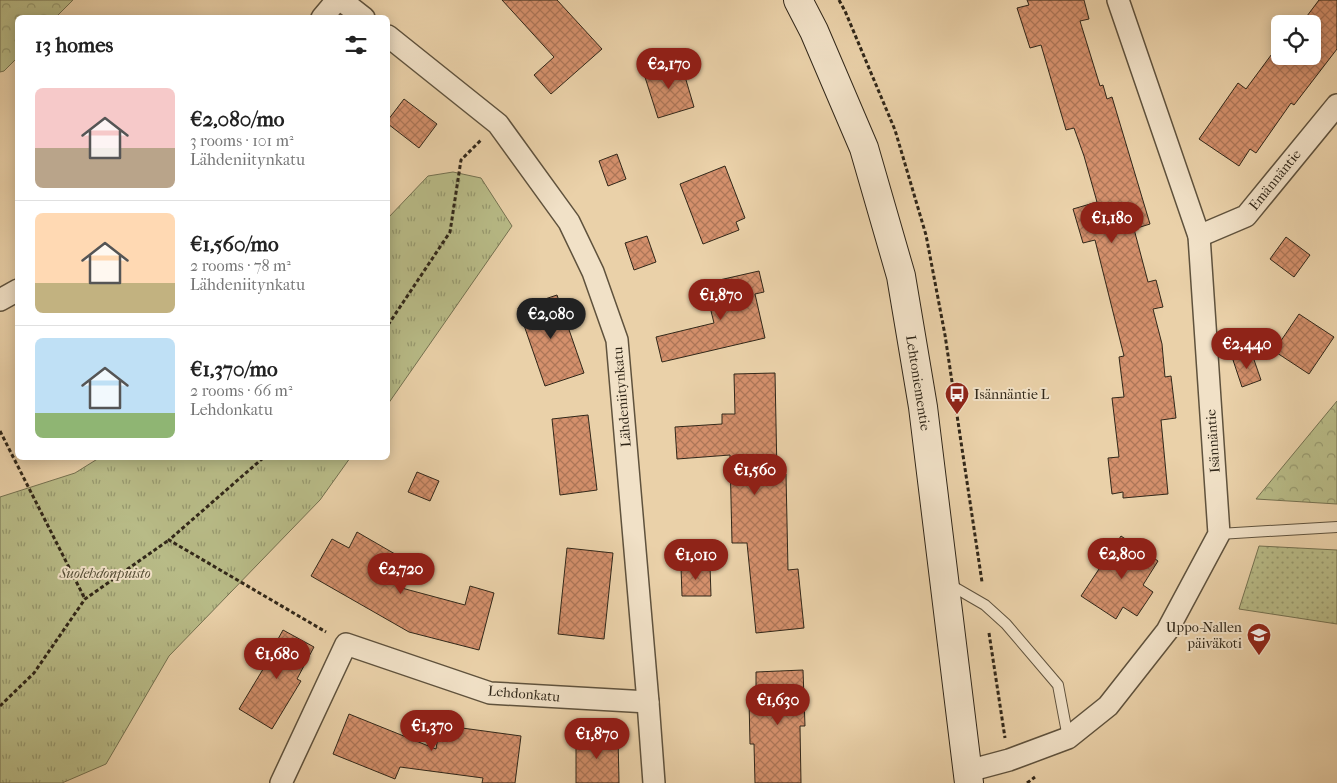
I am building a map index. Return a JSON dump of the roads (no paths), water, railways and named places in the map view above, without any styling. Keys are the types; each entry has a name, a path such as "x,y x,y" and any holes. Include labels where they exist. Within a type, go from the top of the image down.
{"main road":[{"name":"Lehtoniementie","path":"798,0 814,31 864,148 901,276 923,407 969,777"}],"street":[{"path":"324,15 337,0"},
{"path":"342,0 360,15"},
{"name":"Isännäntie","path":"1118,0 1199,236 1219,534"},
{"name":"Lähdeniitynkatu","path":"390,38 498,124 569,222 592,272 617,340 654,783"},
{"name":"Emännäntie","path":"1199,236 1246,216 1337,105"},
{"path":"0,300 15,292"},
{"path":"969,777 1068,738 1108,706 1167,631 1219,534"},
{"name":"Lehdonkatu","path":"281,783 346,644 490,693 648,702"}],"lane":[{"path":"1219,534 1337,527"},
{"path":"945,581 985,605 1006,624 1058,685 1068,738"}],"place":[{"name":"Isännäntie L","path":"957,415"},
{"name":"Uppo-Nallen päiväkoti","path":"1259,656"}],"park label":[{"name":"Suolehdonpuisto","path":"105,573"}]}
